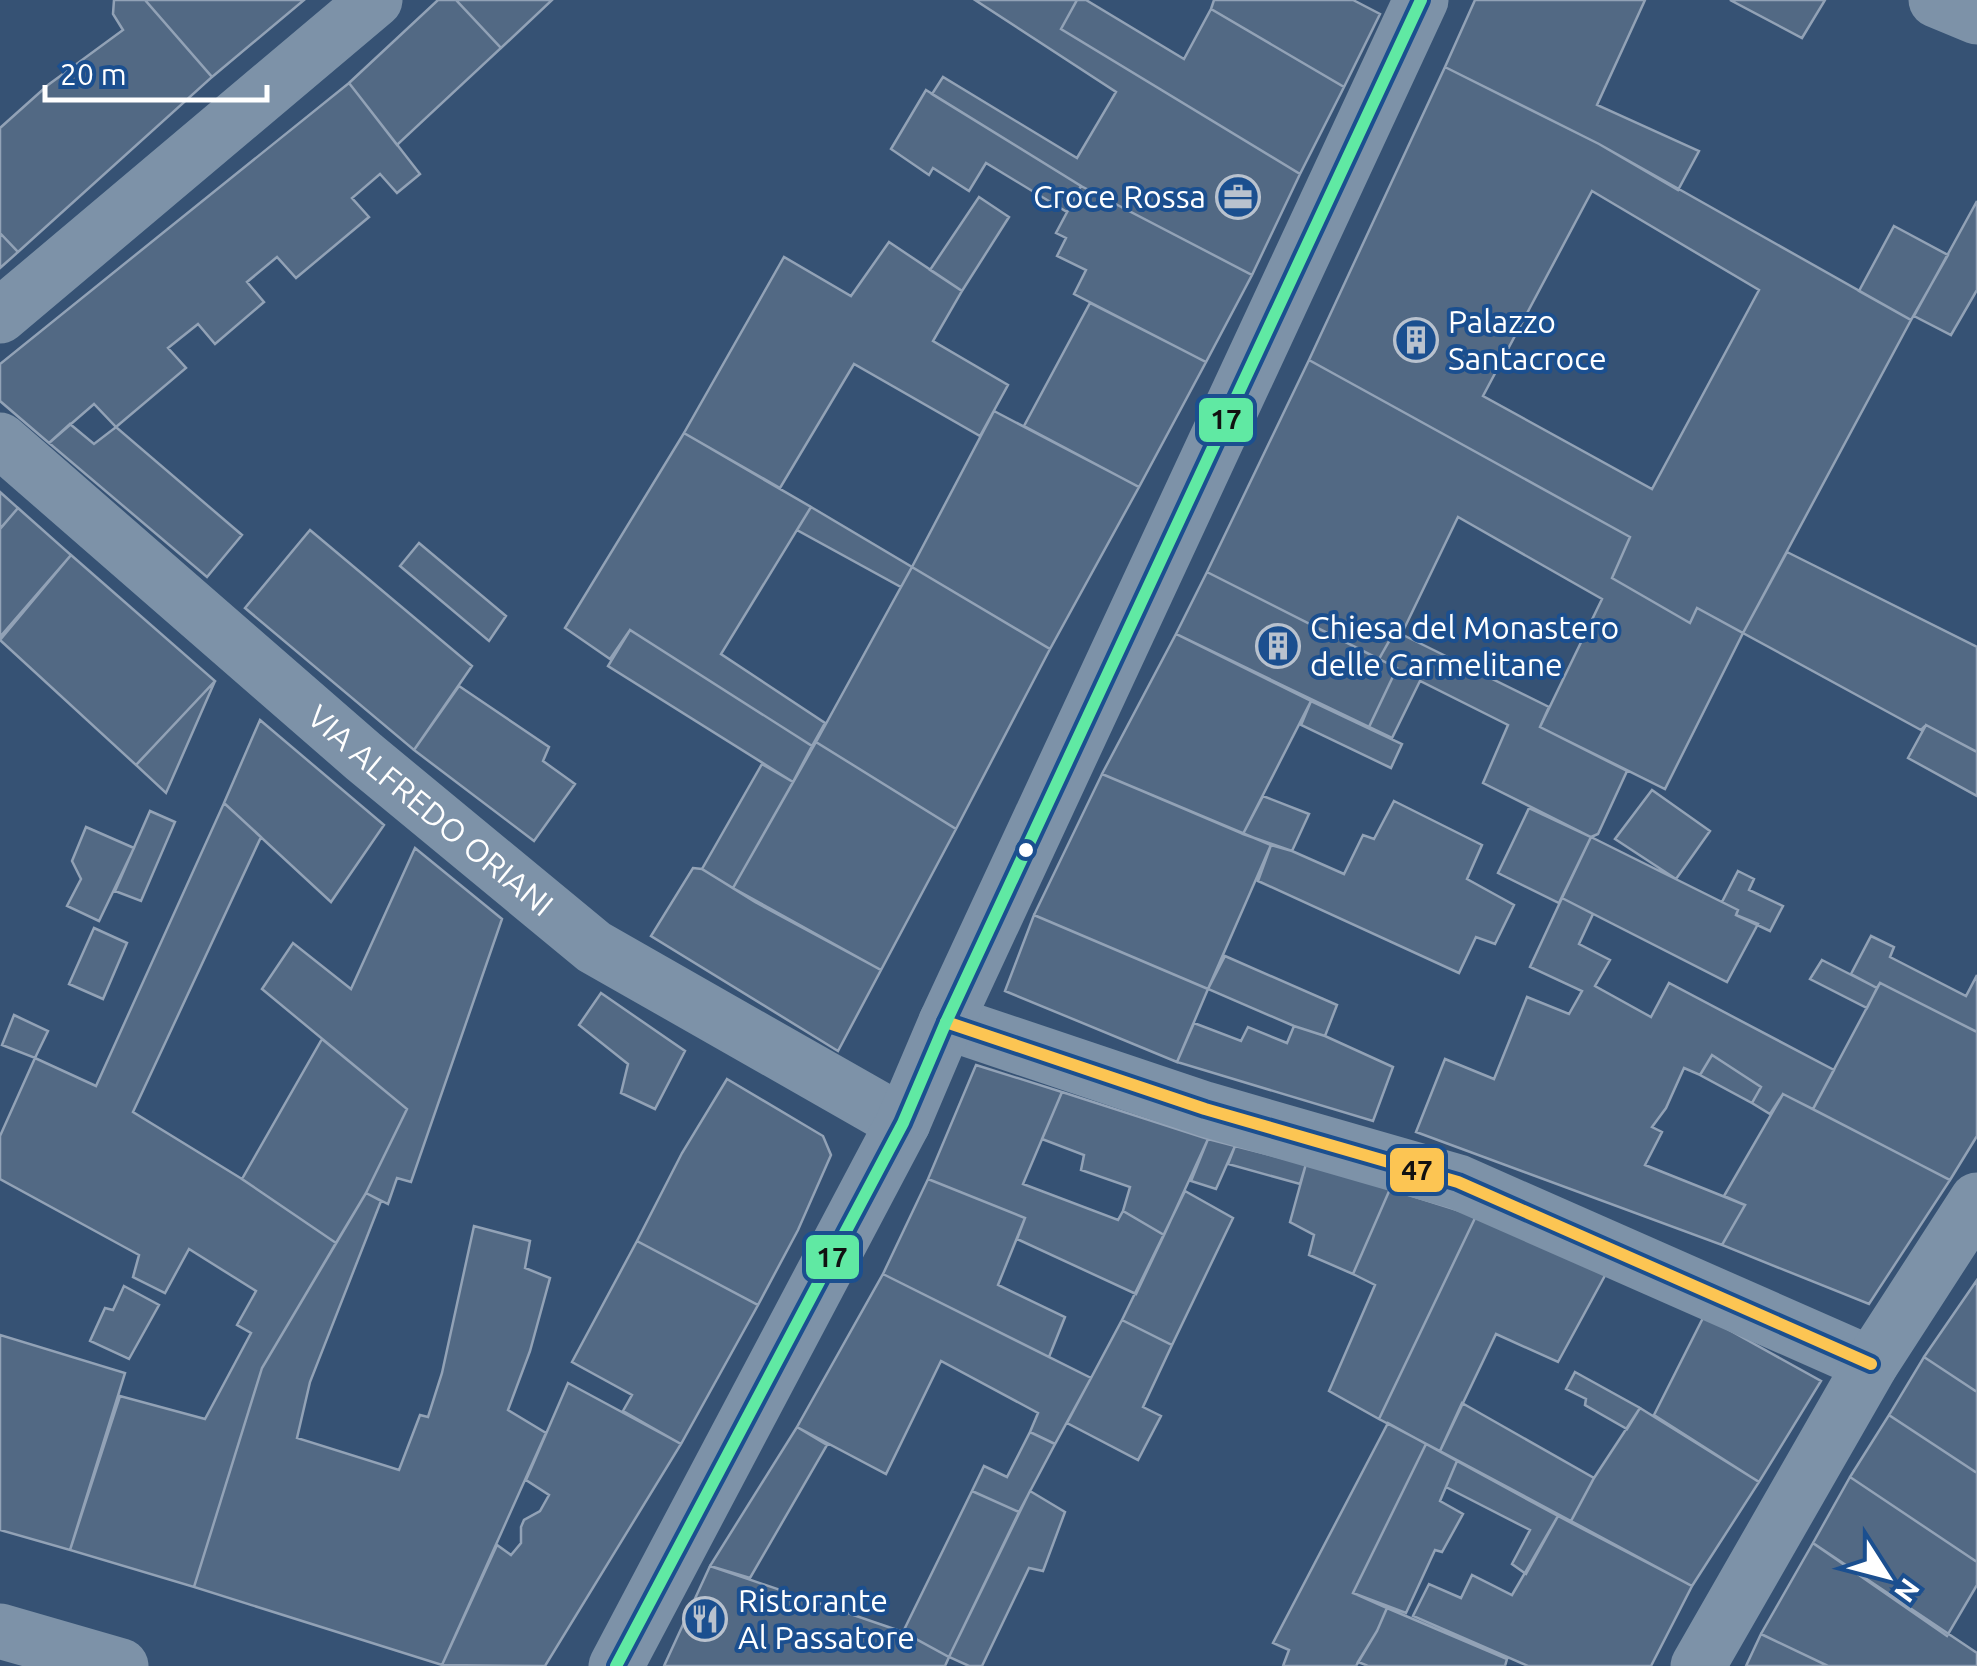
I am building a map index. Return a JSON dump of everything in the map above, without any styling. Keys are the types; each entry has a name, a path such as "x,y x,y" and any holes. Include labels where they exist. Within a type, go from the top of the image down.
{"street":[{"path":"0,316 375,0"},
{"path":"616,1666 903,1123 946,1022 1421,0"},
{"path":"1936,0 1977,17"},
{"name":"VIA ALFREDO ORIANI","path":"0,440 364,757 594,947 903,1123"},
{"path":"946,1022 1205,1109 1458,1182 1871,1364"},
{"path":"1698,1666 1871,1364 1977,1200"},
{"path":"0,1631 121,1666"}],"building":[{"path":"114,0 145,0 212,77 18,252 0,233 0,128 48,85 123,30 113,14"},
{"path":"145,0 304,0 212,77"},
{"path":"438,0 456,0 501,48 397,145 349,83"},
{"path":"456,0 552,0 501,48"},
{"path":"975,0 1077,0 1061,29 1300,174 1252,275 1081,186 932,94 943,77 1077,158 1116,92"},
{"path":"1077,0 1086,0 1184,59 1211,9 1344,87 1300,174 1061,29"},
{"path":"1214,0 1353,0 1380,14 1344,87 1211,9"},
{"path":"1475,0 1645,0 1597,105 1699,151 1678,190 1599,144 1445,67"},
{"path":"1730,0 1825,0 1802,38"},
{"name":"Palazzo Santacroce","path":"1445,67 1599,144 1911,320 1743,633 1697,608 1690,623 1612,578 1630,537 1309,360","holes":["1592,191 1759,290 1652,489 1483,396"]},
{"path":"349,83 420,174 397,193 380,174 352,198 369,217 296,278 277,257 247,282 264,302 215,344 198,324 168,348 186,368 116,427 94,404 49,443 0,401 0,364"},
{"path":"926,90 1081,186 1067,212 986,163 969,191 933,168 929,175 891,149"},
{"path":"1081,186 1252,275 1206,362 1074,294 1086,270 1057,256 1066,238 1056,233"},
{"path":"979,197 1009,217 962,291 930,270"},
{"path":"1977,201 1977,290 1951,335 1914,316"},
{"path":"1894,226 1948,255 1911,320 1859,291"},
{"path":"0,233 18,252 0,268"},
{"path":"889,242 962,291 933,341 1008,385 980,436 854,364 780,488 684,433 784,257 851,296"},
{"path":"1090,303 1206,362 1139,487 1024,426"},
{"path":"1309,360 1630,537 1612,578 1690,623 1697,608 1743,633 1665,789 1540,727 1602,599 1458,517 1404,629 1398,625 1379,659 1207,572"},
{"path":"994,411 1139,487 1050,649 912,567"},
{"path":"70,424 94,444 116,427 242,535 207,577 49,443"},
{"path":"684,433 811,507 721,654 825,723 812,746 630,630 610,659 565,628"},
{"path":"0,492 18,508 0,529"},
{"path":"811,507 912,567 901,587 797,530"},
{"path":"18,508 71,555 0,637 0,529"},
{"path":"310,530 472,666 414,750 245,608"},
{"path":"419,543 506,616 489,641 400,566"},
{"path":"1787,552 1977,647 1977,752 1926,725 1921,730 1743,633"},
{"path":"71,555 215,681 136,765 0,640"},
{"path":"912,567 1050,649 956,829 816,742"},
{"name":"Chiesa del Monastero delle Carmelitane","path":"1207,572 1397,668 1369,727 1176,634"},
{"path":"630,630 812,746 793,782 608,666"},
{"path":"1395,631 1549,707 1540,727 1627,771 1598,834 1591,837 1483,783 1508,725 1420,681 1392,738 1369,727 1397,668 1379,659"},
{"path":"1176,634 1311,701 1243,834 1102,774"},
{"path":"215,681 166,793 136,765"},
{"path":"459,686 549,747 543,761 575,784 534,841 414,750"},
{"path":"1311,701 1402,744 1391,768 1301,725"},
{"path":"260,720 384,825 331,902 224,803"},
{"path":"1926,725 1977,752 1977,796 1908,758"},
{"path":"816,742 956,829 881,970 733,888"},
{"path":"762,764 793,782 733,888 702,869"},
{"path":"1102,774 1271,845 1208,989 1034,915"},
{"path":"1652,790 1710,831 1676,879 1615,839"},
{"path":"1263,796 1309,814 1292,851 1243,834"},
{"path":"1394,801 1482,845 1467,879 1514,905 1495,944 1476,937 1459,973 1258,881 1271,845 1344,874 1363,835 1374,839"},
{"path":"224,803 261,837 133,1112 336,1243 262,1368 194,1587 70,1550 120,1396 205,1419 251,1333 237,1325 256,1291 189,1249 165,1293 133,1277 139,1255 0,1179 0,1136 35,1058 96,1086"},
{"path":"1529,808 1591,837 1559,903 1498,873"},
{"path":"150,811 175,822 141,901 115,891"},
{"path":"86,827 134,848 99,921 67,906 81,879 72,861"},
{"path":"1591,837 1738,910 1736,915 1758,924 1727,982 1562,898"},
{"path":"415,848 502,919 411,1182 397,1178 388,1204 366,1193 407,1109 262,989 293,943 351,989"},
{"path":"693,868 702,869 881,970 838,1051 651,936"},
{"path":"1738,871 1754,879 1749,890 1783,906 1770,931 1736,915 1738,910 1722,902"},
{"path":"1562,898 1593,914 1579,944 1610,960 1595,986 1651,1017 1669,983 1834,1070 1813,1109 1783,1094 1770,1114 1752,1103 1761,1087 1712,1055 1700,1075 1684,1068 1666,1108 1652,1127 1662,1132 1645,1165 1745,1205 1722,1245 1416,1132 1445,1059 1494,1079 1527,997 1569,1014 1582,991 1530,967"},
{"path":"1034,915 1208,989 1177,1062 1005,991"},
{"path":"94,928 127,943 103,999 69,984"},
{"path":"1871,936 1894,947 1890,957 1966,996 1977,975 1977,1032 1880,983 1877,988 1851,974"},
{"path":"1225,956 1337,1005 1325,1036 1208,989"},
{"path":"1822,960 1877,988 1867,1008 1810,979"},
{"path":"1880,983 1977,1032 1977,1136 1950,1180 1813,1109"},
{"path":"601,993 685,1051 655,1109 621,1093 628,1064 579,1025"},
{"path":"14,1015 48,1031 35,1058 2,1045"},
{"path":"1194,1023 1241,1041 1248,1027 1287,1043 1294,1026 1393,1067 1373,1121 1177,1062"},
{"path":"322,1039 407,1109 366,1193 336,1243 242,1179"},
{"path":"1712,1055 1761,1087 1752,1103 1700,1075"},
{"path":"976,1065 1062,1092 1023,1184 1118,1220 1123,1211 1164,1235 1136,1294 1017,1239 1025,1218 928,1179"},
{"path":"727,1079 823,1136 831,1155 798,1230 758,1305 637,1241 682,1153"},
{"path":"1062,1092 1208,1139 1164,1235 1123,1211 1130,1187 1081,1170 1084,1155 1042,1139"},
{"path":"1783,1094 1950,1180 1869,1304 1722,1245 1745,1205 1724,1196"},
{"path":"1208,1139 1235,1146 1216,1189 1191,1181"},
{"path":"1235,1146 1306,1164 1300,1184 1228,1164"},
{"path":"1306,1164 1390,1189 1353,1274 1309,1255 1314,1235 1290,1222"},
{"path":"928,1179 1025,1218 998,1285 1065,1317 1049,1357 883,1274"},
{"path":"1390,1189 1476,1216 1379,1419 1329,1391 1375,1285 1353,1274"},
{"path":"1185,1191 1233,1218 1172,1345 1122,1320"},
{"path":"366,1193 381,1201 310,1382 297,1438 399,1470 420,1415 428,1417 442,1373 474,1226 530,1241 525,1268 550,1278 530,1351 508,1410 546,1433 442,1665 194,1587 262,1368"},
{"path":"1476,1216 1608,1270 1558,1362 1496,1334 1440,1451 1379,1419"},
{"path":"637,1241 758,1305 681,1444 623,1411 632,1395 572,1362"},
{"path":"883,1274 1091,1378 1055,1444 1030,1432 1038,1413 941,1361 886,1474 797,1427"},
{"path":"1977,1280 1977,1392 1924,1357"},
{"path":"124,1286 159,1305 129,1359 90,1341 105,1308 113,1310"},
{"path":"1704,1316 1821,1381 1759,1482 1654,1415"},
{"path":"1122,1320 1172,1345 1143,1407 1161,1416 1138,1460 1067,1423"},
{"path":"0,1335 125,1373 70,1550 0,1530"},
{"path":"1924,1357 1977,1392 1977,1473 1889,1415"},
{"path":"1575,1372 1640,1408 1627,1429 1566,1389"},
{"path":"568,1383 681,1444 545,1666 442,1665 497,1545 511,1555 521,1543 524,1520 540,1511 549,1495 526,1480"},
{"path":"1462,1403 1594,1478 1571,1521 1440,1451"},
{"path":"1640,1408 1759,1482 1692,1586 1571,1521"},
{"path":"1889,1415 1977,1473 1977,1562 1850,1477"},
{"path":"1388,1423 1426,1444 1353,1593 1387,1608 1356,1666 1283,1666 1289,1650 1273,1643"},
{"path":"797,1427 827,1445 750,1578 710,1566"},
{"path":"1030,1432 1055,1444 1019,1512 972,1491 984,1466 1007,1477"},
{"path":"1426,1444 1457,1461 1440,1501 1463,1514 1442,1552 1435,1550 1406,1613 1353,1593"},
{"path":"1457,1461 1558,1516 1526,1574 1512,1564 1530,1530 1446,1487"},
{"path":"1850,1477 1977,1562 1977,1585 1947,1636 1813,1543"},
{"path":"972,1491 1019,1512 949,1657 903,1632"},
{"path":"1030,1491 1065,1512 1043,1571 1029,1568 982,1666 969,1666 949,1657"},
{"path":"1558,1516 1692,1586 1651,1666 1528,1666 1413,1616 1429,1584 1461,1598 1472,1575 1512,1595"},
{"path":"1813,1543 1977,1653 1977,1666 1828,1666 1761,1634"},
{"path":"710,1566 903,1632 949,1657 945,1666 664,1666"},
{"path":"1387,1608 1507,1659 1505,1666 1368,1666 1358,1662"},
{"path":"1761,1634 1828,1666 1746,1666"}],"transit line":[{"name":"17","path":"616,1666 903,1123 946,1022 1421,0"},
{"name":"47","path":"946,1022 1205,1109 1458,1182 1871,1364"}],"place":[{"name":"Croce Rossa","path":"1238,197"},
{"name":"Palazzo Santacroce","path":"1416,340"},
{"name":"Chiesa del Monastero delle Carmelitane","path":"1278,646"},
{"name":"Ristorante Al Passatore","path":"705,1619"}]}
